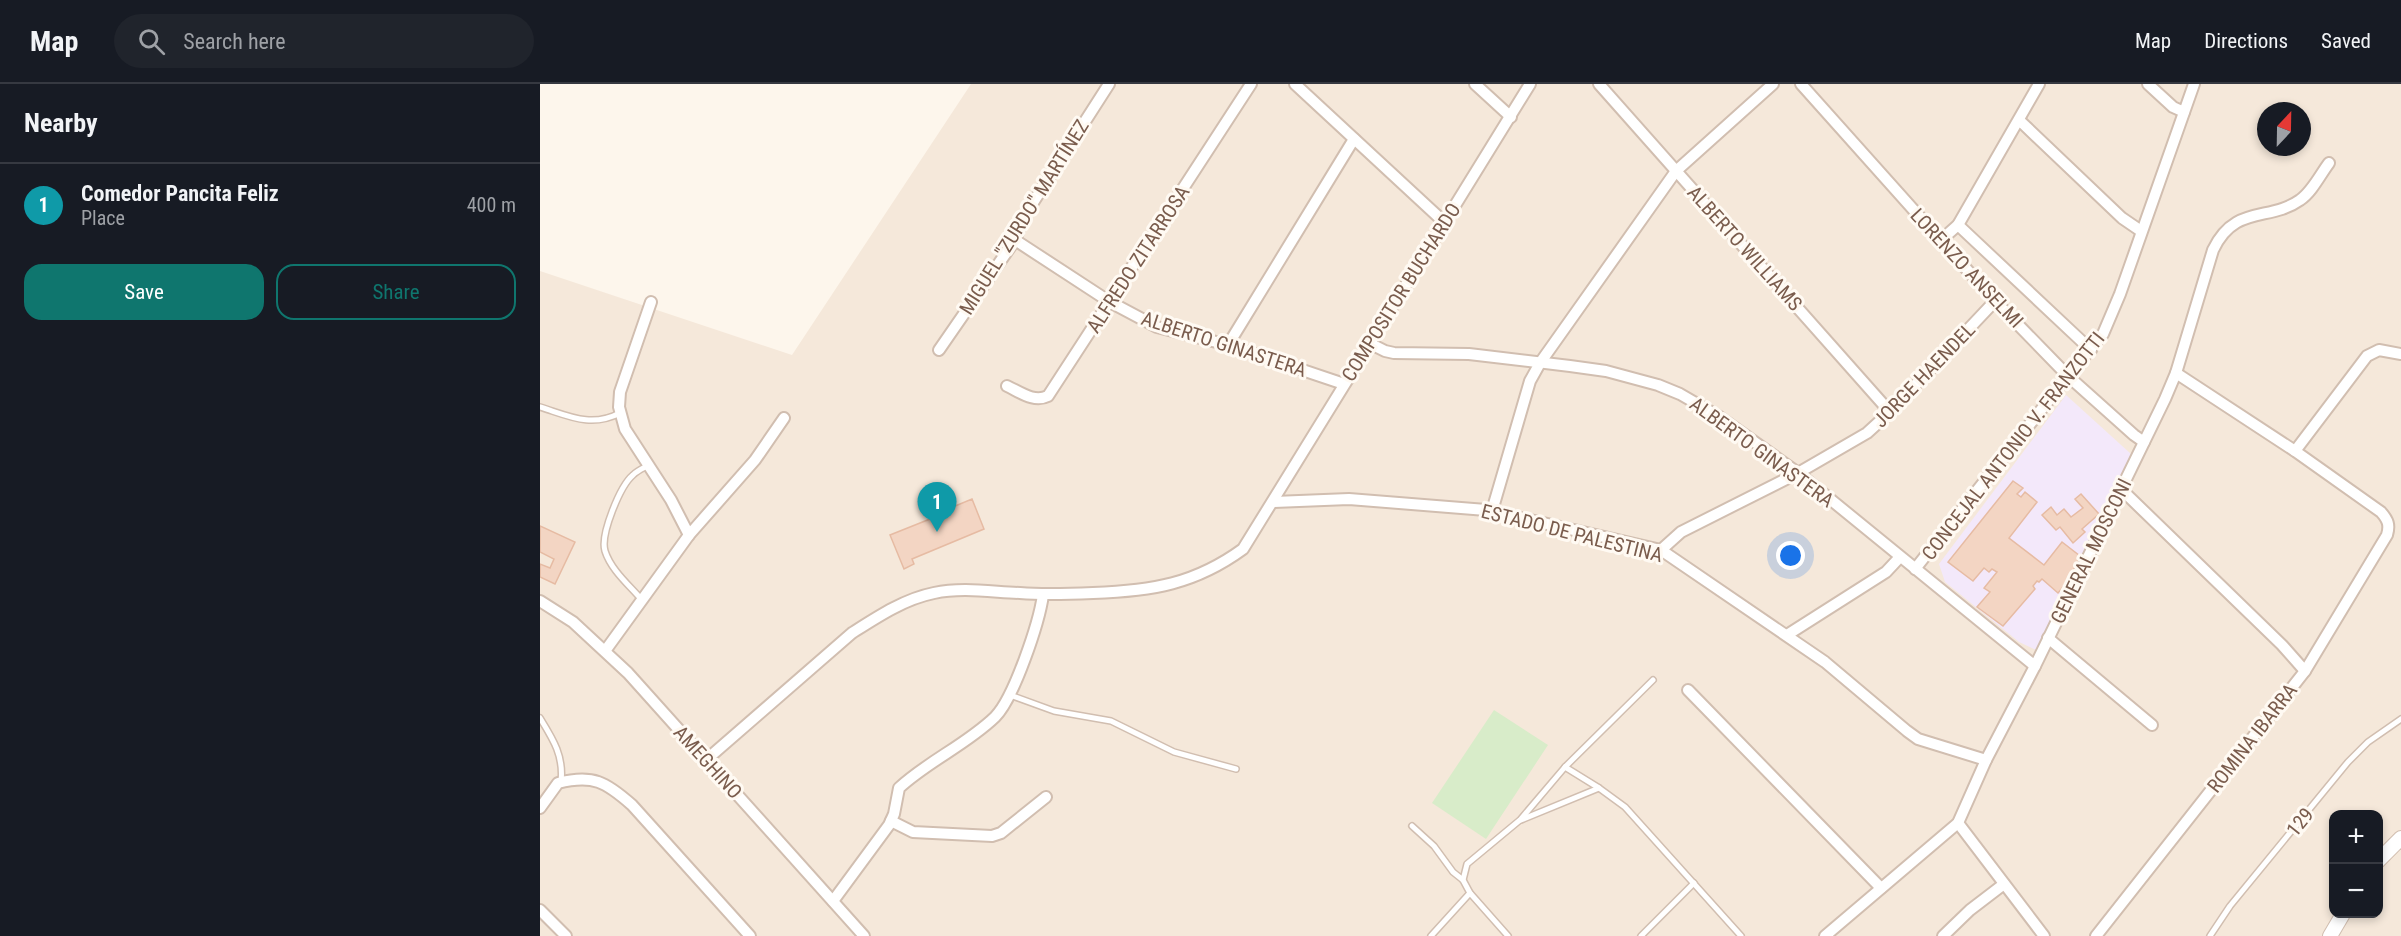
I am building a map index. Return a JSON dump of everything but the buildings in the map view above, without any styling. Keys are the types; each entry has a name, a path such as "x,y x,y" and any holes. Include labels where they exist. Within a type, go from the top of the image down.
{"street":[{"name":"MIGUEL \"ZURDO\" MARTÍNEZ","path":"939,350 1015,240 1025,215 1109,84"},
{"name":"ALFREDO ZITARROSA","path":"1007,386 1034,399 1043,399 1048,396 1251,84"},
{"path":"1295,84 1444,222"},
{"path":"1475,84 1510,117"},
{"name":"COMPOSITOR BUCHARDO","path":"706,760 852,633 887,612 930,593 944,591 1043,595 1135,592 1178,583 1198,576 1227,561 1243,549 1530,84"},
{"name":"ALBERTO WILLIAMS","path":"1599,84 1890,412"},
{"path":"1492,510 1530,381 1540,363 1676,171 1773,84"},
{"name":"LORENZO ANSELMI","path":"1801,84 1995,301 2068,376 2144,442"},
{"path":"1940,240 1958,225 2039,84"},
{"path":"2148,84 2173,107 2184,112"},
{"name":"CONCEJAL ANTONIO V. FRANZOTTI","path":"1915,569 2103,334 2112,317 2194,84"},
{"path":"2019,120 2122,218 2141,231"},
{"path":"1228,345 1354,139"},
{"name":"GENERAL MOSCONI","path":"1825,936 1958,823 1986,760 2122,490 2176,373 2218,239 2226,230 2254,214 2286,207 2300,200 2329,163"},
{"path":"1958,225 2091,350"},
{"name":"ALBERTO GINASTERA","path":"1015,240 1110,302 1157,327 1228,345 1344,384"},
{"name":"JORGE HAENDEL","path":"1661,550 1681,532 1798,473 1867,434 1995,301"},
{"path":"651,302 620,392 620,413 625,429 683,520 689,535"},
{"name":"ALBERTO GINASTERA","path":"1369,343 1394,353 1469,354 1606,371 1658,385 1680,394 1718,416 1798,473 2035,666"},
{"path":"2176,373 2295,451 2367,356 2379,350 2401,354"},
{"path":"605,651 689,535 761,452 784,418"},
{"name":"ROMINA IBARRA","path":"2096,936 2305,671 2387,535 2389,528 2387,518 2381,512 2295,451"},
{"path":"2122,490 2282,645 2305,671"},
{"name":"ESTADO DE PALESTINA","path":"1274,502 1349,499 1492,510 1661,550 1825,662 1912,735 1986,760"},
{"name":"CONCEJAL ANTONIO V. FRANZOTTI","path":"1787,635 1886,572 1900,557"},
{"path":"833,901 891,821 899,788 982,729 1002,709 1010,695 1040,612 1043,595"},
{"name":"AMEGHINO","path":"542,604 573,622 605,651 864,936"},
{"path":"2048,638 2152,725"},
{"path":"1688,690 1881,888"},
{"path":"540,808 554,787 561,782 588,778 614,789 632,805 750,936"},
{"path":"891,821 913,832 992,836 1001,833 1046,796"},
{"path":"1958,823 2044,936"},
{"path":"2383,857 2401,838"},
{"path":"1943,936 1970,910 2004,884"},
{"path":"540,910 566,936"},
{"path":"2330,936 2341,918"}],"lane":[{"path":"540,407 585,421 606,421 620,413"},
{"path":"642,600 616,572 605,551 604,543 606,531 623,488 634,473 649,465"},
{"path":"1464,880 1467,864 1520,820 1565,767 1653,680"},
{"path":"1010,695 1054,711 1111,721 1174,752 1236,769"},
{"path":"540,718 562,761 561,782"},
{"name":"129","path":"2210,936 2230,906 2348,762 2368,742 2401,719"},
{"path":"1565,767 1625,807 1741,936"},
{"path":"1520,820 1599,788"},
{"path":"1412,826 1434,846 1453,872 1464,880 1470,893 1508,936"},
{"path":"1641,936 1694,883"},
{"path":"1431,936 1470,893"}],"shaded area":[{"path":"971,84 2401,84 2401,936 540,936 540,271 792,355"},
{"path":"2066,395 2131,454 2036,650 2019,642 1945,582 1939,564"}],"green space":[{"path":"1494,710 1548,745 1486,839 1432,803"}],"place":[{"name":"Comedor Pancita Feliz","path":"937,532"}]}
